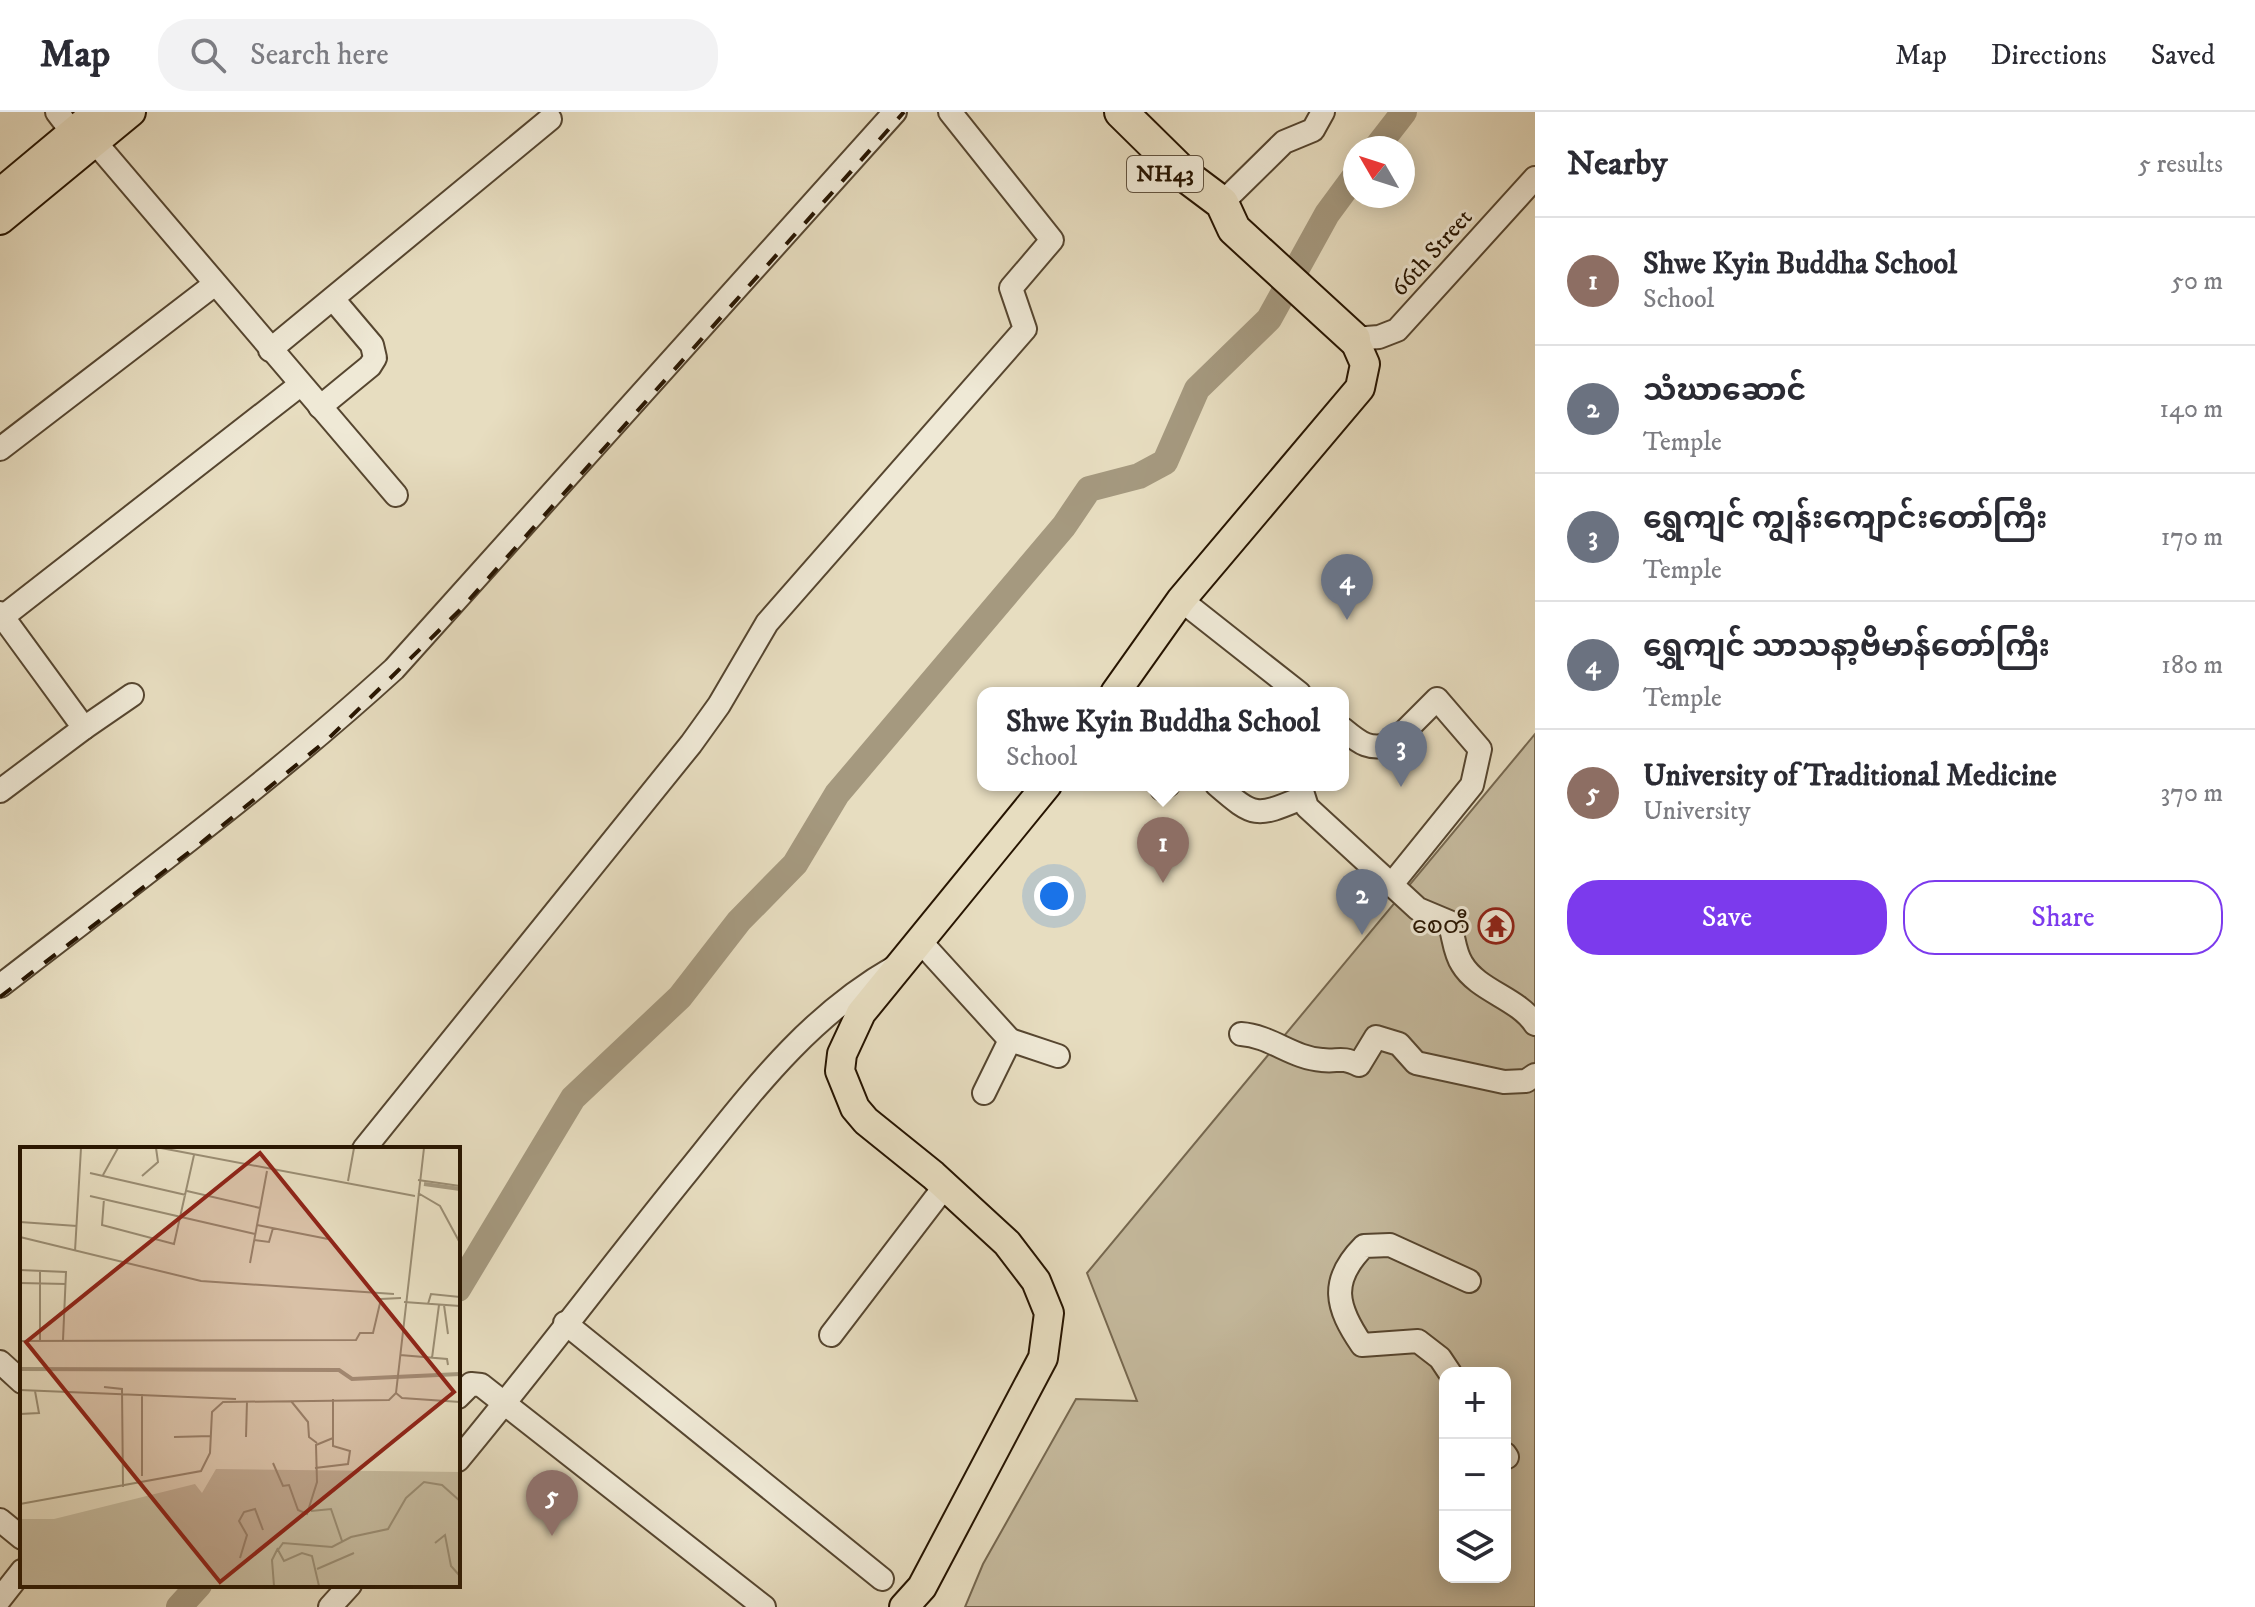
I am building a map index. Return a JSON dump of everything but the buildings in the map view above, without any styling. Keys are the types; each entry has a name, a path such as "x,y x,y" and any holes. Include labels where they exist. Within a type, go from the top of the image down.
{"highway":[{"name":"NH43","path":"1101,112 1212,215 1228,216"},
{"name":"NH43","path":"1121,112 1228,216 1267,260 1354,339"}],"main road":[{"path":"0,220 75,129 97,112"},
{"path":"75,129 131,112"},
{"path":"0,193 36,178"},
{"path":"1119,687 1181,600 1360,388 1365,364 1354,339"},
{"path":"915,1600 1043,1358 1049,1313 1036,1281 1007,1243 945,1186 866,1121 846,1090 840,1071 842,1054 861,1013 1042,791"}],"street":[{"path":"0,986 210,827 315,741 394,669 895,112"},
{"path":"366,1147 691,744 725,695 767,623 1025,329 1011,288 1052,240 950,112"},
{"path":"1228,216 1284,142 1313,130 1323,112"},
{"path":"270,350 550,119"},
{"path":"75,129 215,284 396,495"},
{"name":"66th Street","path":"1354,339 1379,337 1397,330 1535,178"},
{"path":"0,449 215,284"},
{"path":"320,407 370,366 375,358 372,345 333,299"},
{"path":"1360,388 1397,330"},
{"path":"84,728 1,616 300,385"},
{"path":"1181,600 1291,687"},
{"path":"0,791 132,695"},
{"path":"1349,734 1362,745 1382,747 1392,744 1437,699 1480,749 1472,785 1392,884"},
{"path":"1223,791 1239,807 1252,813 1265,813 1301,791 1307,807 1418,909 1449,922 1461,963 1535,1024"},
{"path":"919,940 1010,1040 1058,1056"},
{"path":"460,1458 742,1104 803,1034 858,988 900,964"},
{"path":"1241,1034 1263,1036 1287,1051 1323,1061 1342,1057 1359,1065 1376,1037 1399,1044 1416,1063 1504,1082 1526,1081 1535,1075"},
{"path":"984,1093 1010,1040"},
{"path":"831,1335 945,1186"},
{"path":"1446,1367 1440,1358 1418,1341 1362,1345 1347,1323 1340,1284 1349,1261 1364,1246 1390,1245 1469,1281"},
{"path":"565,1323 882,1579"},
{"path":"0,1362 20,1380"},
{"path":"460,1395 467,1387 476,1384 506,1403 764,1607"},
{"path":"0,1520 20,1536"},
{"path":"0,1599 20,1574"},
{"path":"330,1607 348,1587"}],"shaded area":[{"path":"1535,734 1535,1607 965,1607 983,1564 1076,1399 1137,1401 1087,1273"}],"waterway":[{"path":"1385,136 1404,112"},
{"path":"460,1286 573,1098 680,997 739,921 795,864 837,794 1064,526 1089,489 1139,476 1165,462 1197,389 1269,319 1327,214 1343,192"},
{"path":"179,1607 197,1587"}],"railway":[{"path":"0,997 201,843 327,740 460,610 904,112"}],"place":[{"name":"ရွှေကျင် သာသနာ့ဗိမာန်တော်ကြီး","path":"1347,620"},
{"name":"ရွှေကျင် ကျွန်းကျောင်းတော်ကြီး","path":"1401,787"},
{"name":"Shwe Kyin Buddha School","path":"1163,883"},
{"name":"စေတီ","path":"1496,926"},
{"name":"သံဃာဆောင်","path":"1362,935"},
{"name":"University of Traditional Medicine","path":"552,1536"}]}
